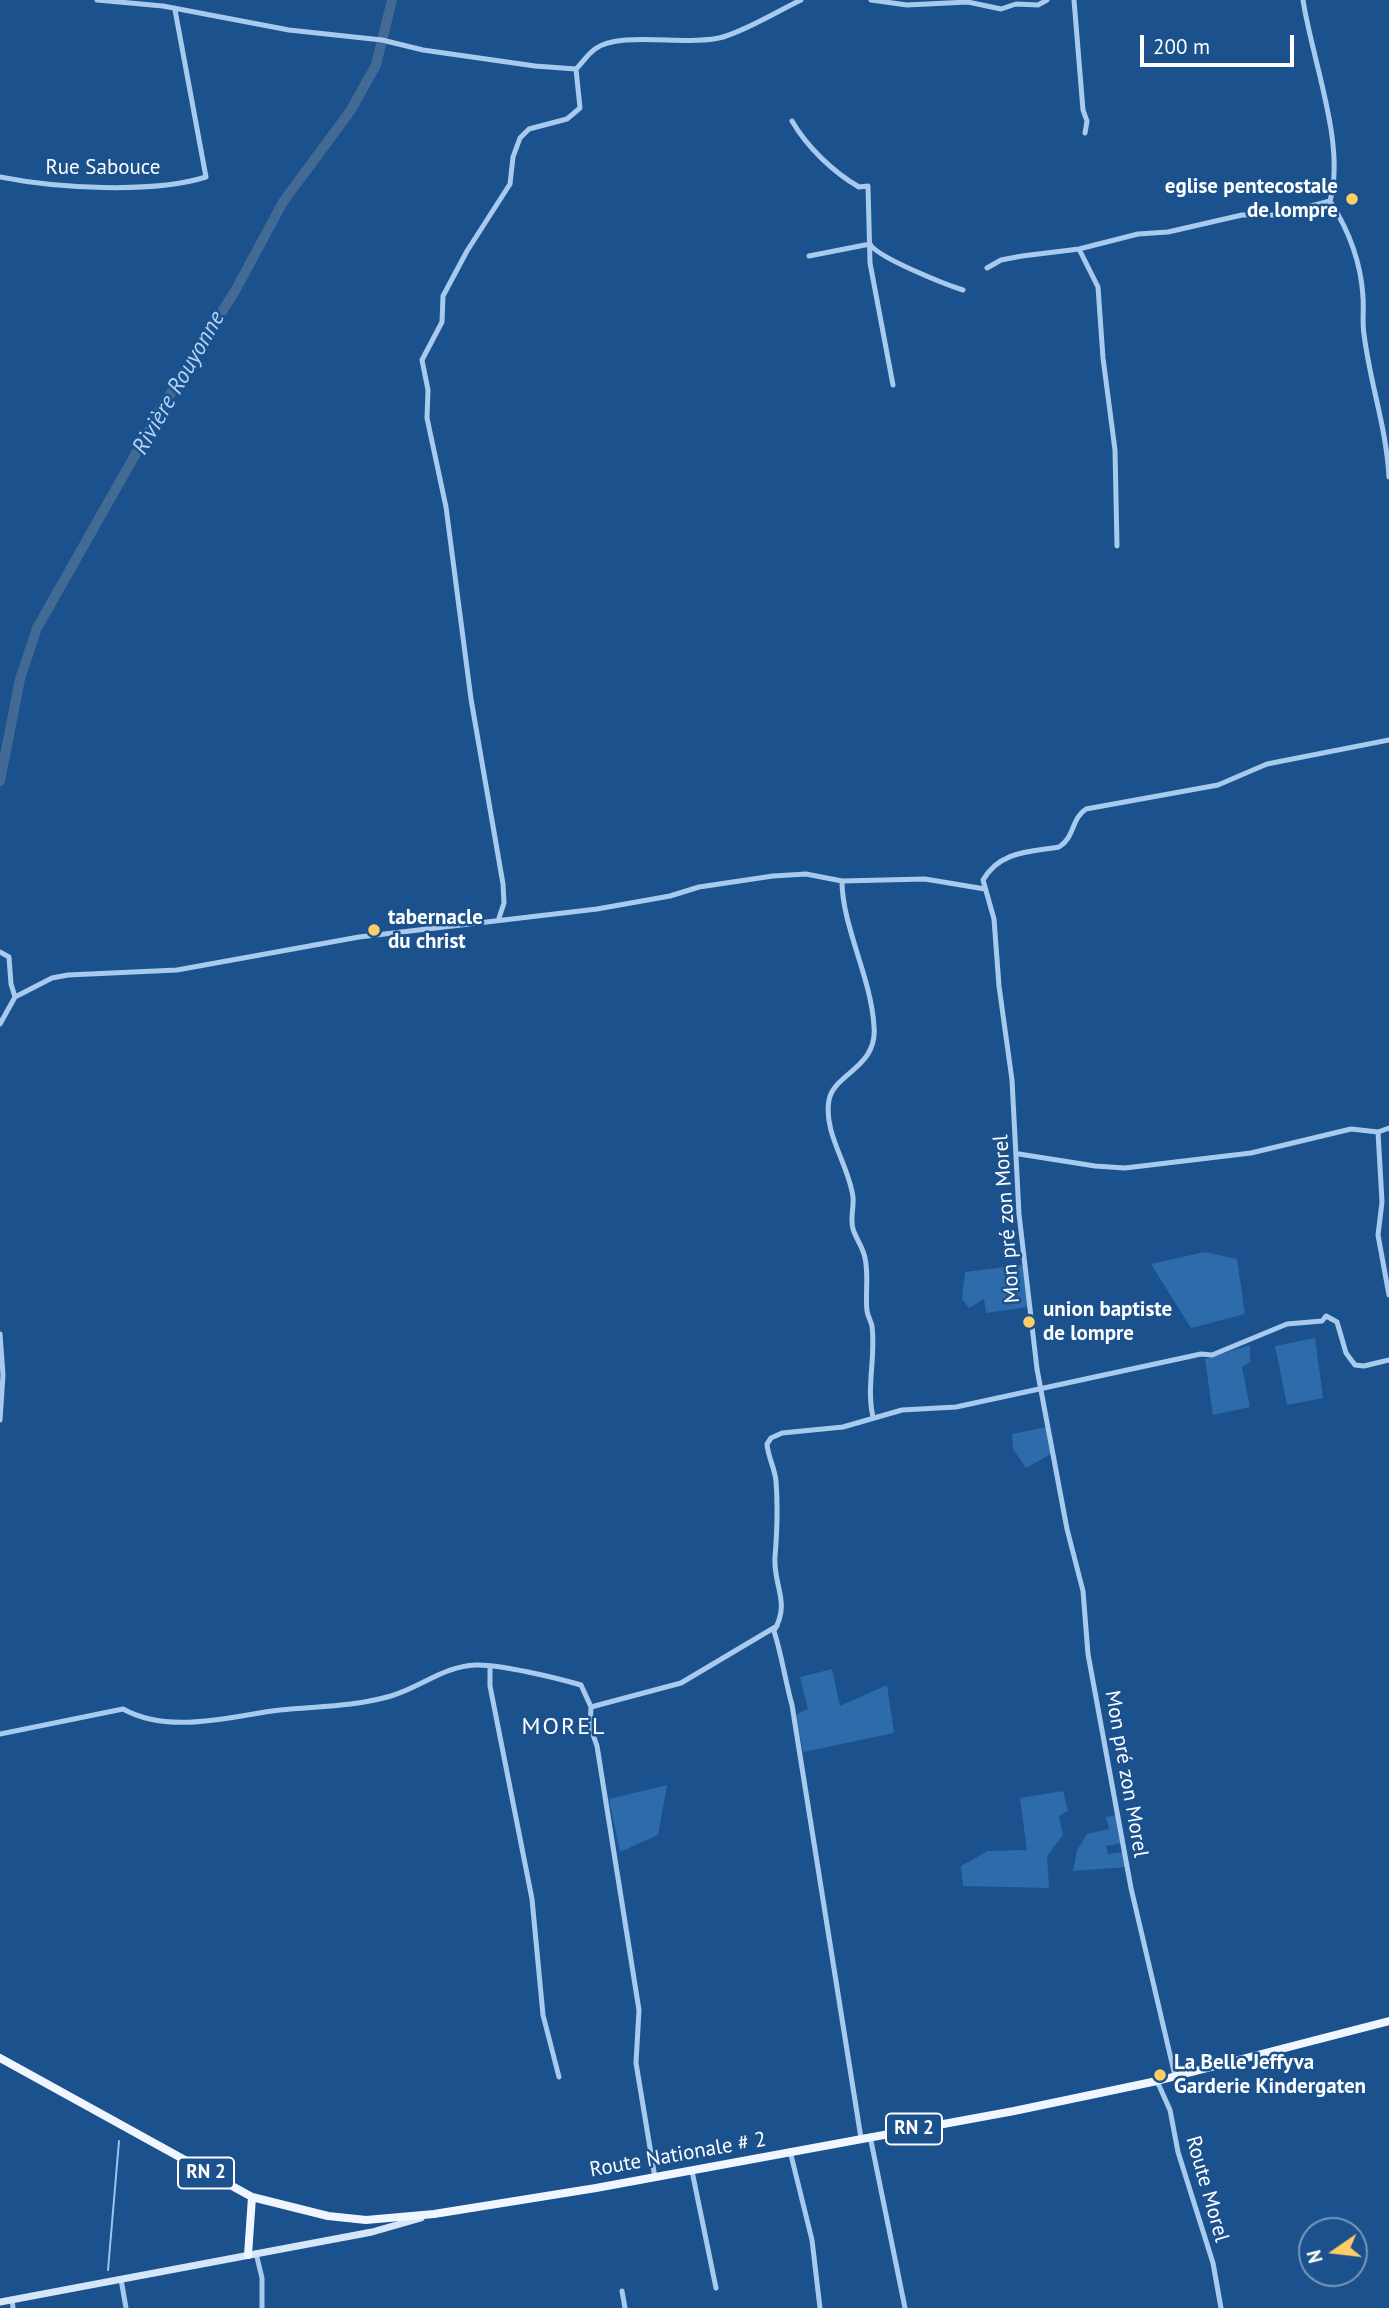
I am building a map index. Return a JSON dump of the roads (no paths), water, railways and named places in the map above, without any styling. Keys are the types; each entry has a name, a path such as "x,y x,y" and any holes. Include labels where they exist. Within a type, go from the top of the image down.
{"main road":[{"name":"Route Nationale # 2","path":"0,2058 252,2197 285,2207 347,2219 397,2219 655,2178 1038,2106 1157,2081 1389,2021"},
{"path":"252,2197 252,2254"},
{"path":"0,2302 13,2304 121,2279 372,2232 433,2214"}],"street":[{"path":"97,0 163,3 175,10 289,30 382,40 423,50 576,69"},
{"path":"499,918 504,903 503,884 471,699 446,507 427,418 428,390 422,360 442,322 443,296 467,251 510,184 513,157 520,138 529,129 567,119 580,108 576,69 594,49 643,38 690,42 724,37 801,0"},
{"path":"871,0 907,5 968,2 1000,9 1016,4 1038,5 1047,0"},
{"path":"1074,0 1083,110 1087,121 1085,133"},
{"path":"1303,0 1331,128 1334,178 1330,201 1342,220 1354,253 1363,294 1364,333 1387,441 1389,477"},
{"name":"Rue Sabouce","path":"0,177 32,183 148,186 188,182 206,177 175,10"},
{"path":"792,121 804,142 820,152 829,166 859,187 868,186 870,263 893,385"},
{"path":"987,268 1001,260 1079,249 1138,234 1168,232 1242,215 1277,215 1330,201"},
{"path":"810,256 870,244"},
{"path":"870,244 878,254 914,272 928,274 963,289"},
{"path":"1079,249 1098,287 1115,450 1117,546"},
{"path":"0,1024 15,997 52,978 177,970 359,937 473,925 499,918 519,920 563,915 670,897 699,887 774,876 806,874 842,881 925,879 985,889 984,880 1000,860 1059,847 1066,842 1076,818 1086,809 1198,790 1218,785 1267,764 1389,740"},
{"path":"842,881 842,897 860,956 875,1027 867,1056 851,1075 836,1085 829,1098 829,1113 835,1145 853,1195 853,1228 865,1257 867,1313 872,1325 870,1401 873,1416"},
{"name":"Mon pré zon Morel","path":"985,889 995,927 1018,1154 1026,1284 1040,1390 1083,1591 1088,1654 1131,1888 1175,2076"},
{"path":"0,952 9,957 15,997"},
{"path":"1018,1154 1095,1167 1125,1168 1251,1153 1351,1129 1378,1132 1389,1128"},
{"path":"1378,1132 1382,1202 1378,1235 1389,1295"},
{"path":"860,2138 792,1705 774,1631 782,1618 782,1598 775,1559 778,1546 776,1481 767,1444 771,1438 782,1433 843,1427 873,1416 902,1410 956,1407 1201,1354 1212,1355 1287,1324 1322,1321 1326,1316 1337,1322 1346,1353 1354,1365 1364,1366 1389,1360"},
{"path":"0,1334 3,1375 0,1420"},
{"path":"591,1707 681,1683 777,1626"},
{"path":"0,1734 123,1709 137,1717 197,1722 280,1710 352,1706 395,1695 441,1671 477,1664 581,1685 591,1707 590,1726 597,1746 639,2010 636,2063 655,2178"},
{"path":"490,1667 490,1686 532,1899 543,2015 559,2077"},
{"name":"Route Morel","path":"1157,2081 1170,2109 1188,2188 1213,2263 1221,2308"},
{"path":"870,2136 905,2308"},
{"path":"790,2151 812,2240 820,2308"},
{"path":"692,2171 716,2288"},
{"path":"252,2254 262,2284 262,2308"},
{"path":"121,2279 127,2308"},
{"path":"622,2291 625,2308"}],"waterway":[{"name":"Rivière Rouyonne","path":"0,781 20,679 37,628 164,404 235,291 283,202 351,110 376,65 392,0"},
{"path":"108,2270 119,2141"}],"place":[{"name":"eglise pentecostale de lompre","path":"1352,199"},
{"name":"tabernacle du christ","path":"374,930"},
{"name":"union baptiste de lompre","path":"1029,1322"},
{"name":"La Belle Jeffyva Garderie Kindergaten","path":"1160,2075"}],"district":[{"name":"MOREL","path":"564,1727"}]}
